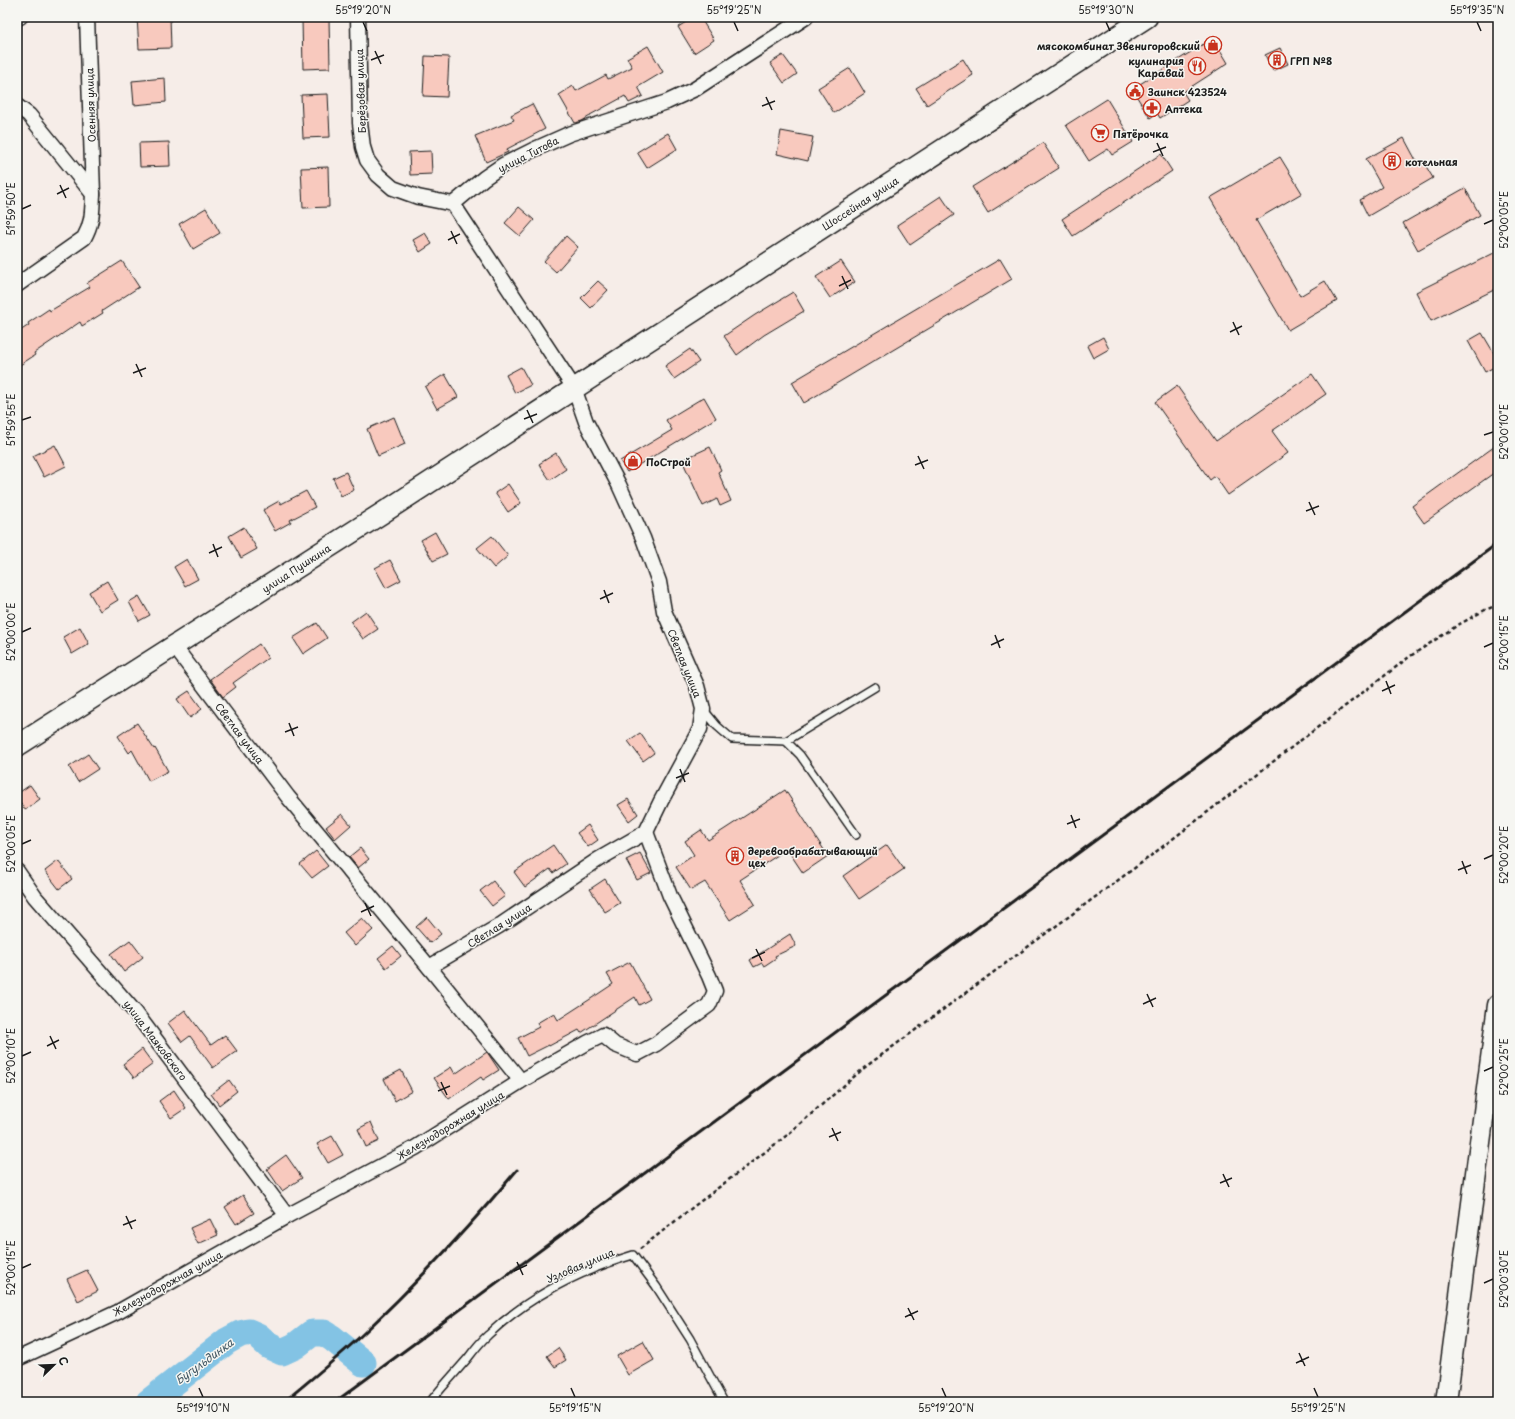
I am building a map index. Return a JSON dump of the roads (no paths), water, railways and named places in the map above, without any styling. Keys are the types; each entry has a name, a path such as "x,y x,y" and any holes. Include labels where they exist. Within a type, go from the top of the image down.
{"main road":[{"name":"Шоссейная улица","path":"574,388 1147,17"},
{"name":"улица Пушкина","path":"17,746 574,388"},
{"path":"1446,1402 1498,1005"}],"street":[{"name":"Осенняя улица","path":"17,285 84,238 92,220 93,194 87,17"},
{"name":"Берёзовая улица","path":"358,17 360,124 363,146 367,160 378,175 394,188 418,197 453,204"},
{"name":"улица Титова","path":"453,204 484,178 503,165 533,150 569,134 667,102 695,89 806,17"},
{"path":"17,106 29,116 93,194"},
{"path":"453,204 574,388"},
{"name":"Светлая улица","path":"429,967 499,926 599,859 646,832 700,729 703,708 697,686 664,611 659,582 643,538 619,485 586,422 574,388"},
{"name":"Светлая улица","path":"174,646 288,797 521,1081"},
{"name":"Железнодорожная улица","path":"17,1359 118,1312 287,1216 415,1148 521,1081 603,1035 615,1044 637,1054 656,1044 709,1005 715,991 670,896 646,832"},
{"name":"улица Маяковского","path":"17,871 35,897 136,1012 287,1216"}],"lane":[{"path":"703,708 716,726 732,740 786,741 875,687"},
{"path":"786,741 800,756 856,835"},
{"name":"Узловая улица","path":"430,1402 487,1335 546,1290 605,1263 633,1254 656,1286 690,1339 724,1402"}],"waterway":[{"name":"Бугульдинка","path":"149,1402 227,1341 240,1334 249,1332 258,1336 269,1346 282,1352 295,1346 312,1333 324,1333 363,1363"}],"railway":[{"path":"335,1402 1498,543"},
{"path":"284,1402 345,1350 404,1294 462,1233 517,1170"}],"place":[{"name":"мясокомбинат Звенигоровский","path":"1213,45"},
{"name":"ГРП №8","path":"1277,60"},
{"name":"кулинария Каравай","path":"1197,66"},
{"name":"Заинск 423524","path":"1135,91"},
{"name":"Аптека","path":"1152,108"},
{"name":"Пятёрочка","path":"1100,133"},
{"name":"котельная","path":"1392,161"},
{"name":"ПоСтрой","path":"633,461"},
{"name":"деревообрабатывающий цех","path":"735,856"}]}
